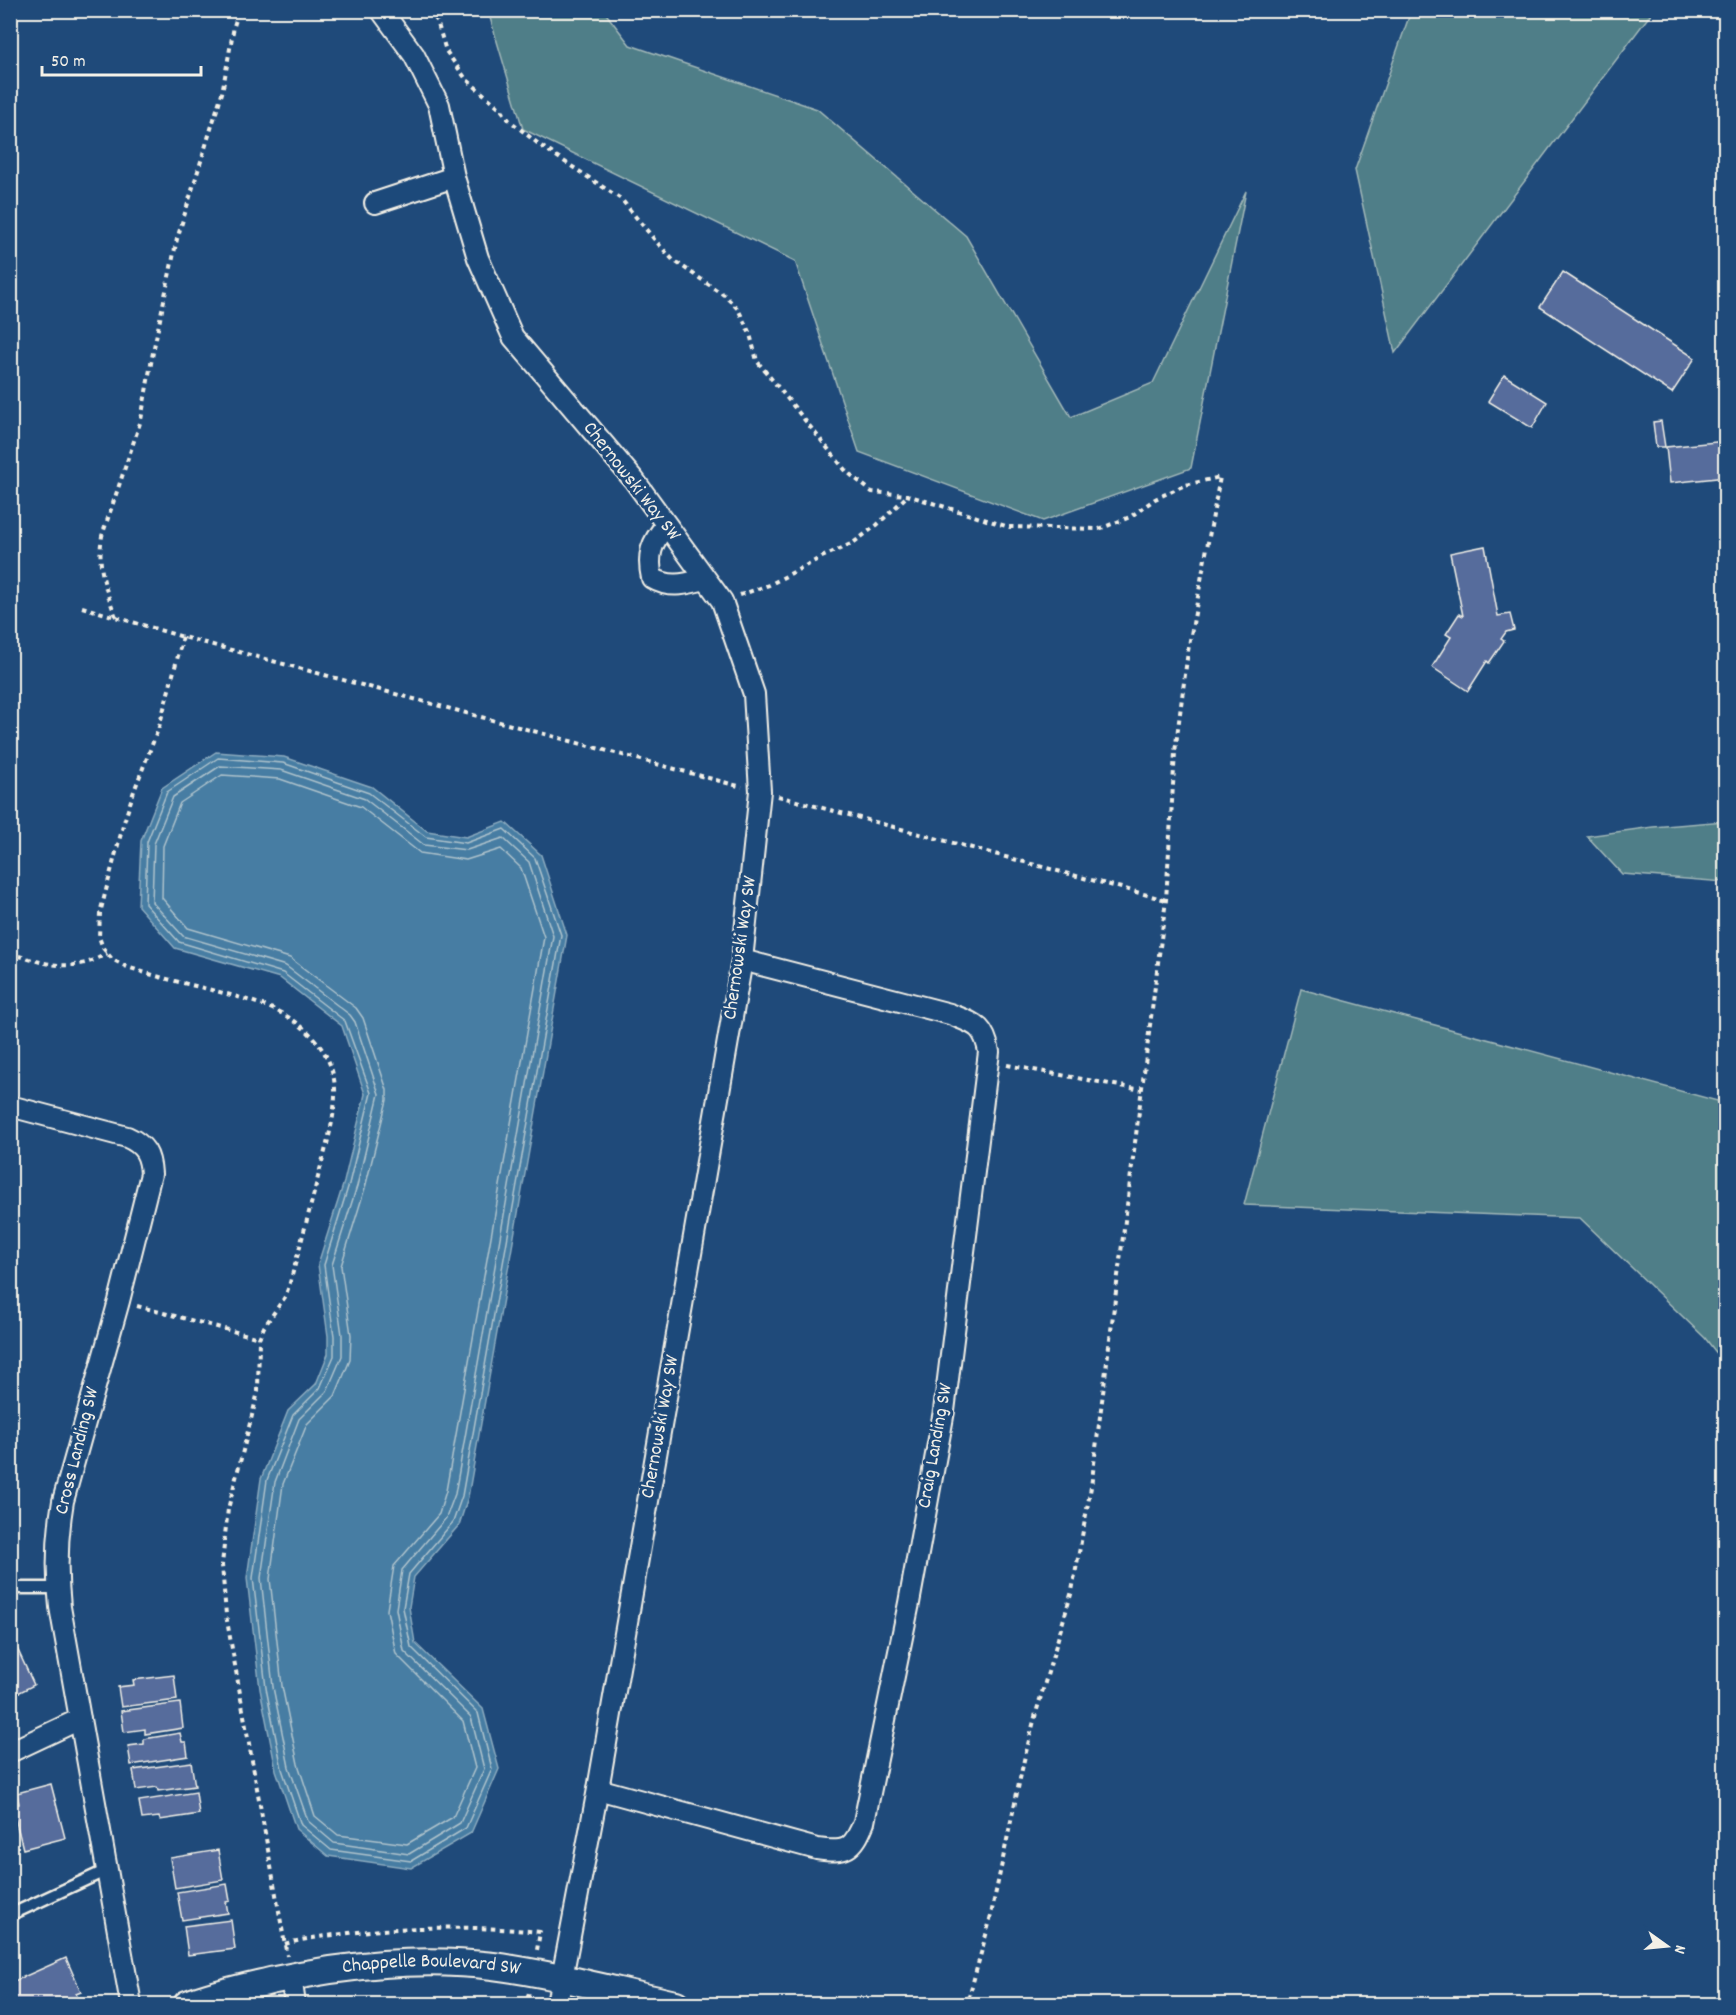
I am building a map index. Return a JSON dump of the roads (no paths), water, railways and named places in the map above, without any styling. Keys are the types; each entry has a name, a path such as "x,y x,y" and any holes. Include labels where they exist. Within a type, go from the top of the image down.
{"street":[{"name":"Chernowski Way SW","path":"381,10 414,55 439,105 454,177 478,258 513,337 634,480 722,601 754,694 760,792 742,960 598,1789 557,2004"},
{"path":"375,203 454,177"},
{"path":"666,526 656,537 650,549 649,564 652,578 664,585 705,579"},
{"name":"Craig Landing SW","path":"598,1789 817,1848 837,1852 849,1847 858,1837 864,1822 904,1626 944,1411 988,1061 986,1034 974,1023 950,1014 742,960"},
{"name":"Cross Landing SW","path":"10,1106 127,1137 138,1142 147,1151 151,1174 119,1301 63,1501 58,1530 58,1588 131,2004"},
{"path":"10,1752 80,1719"},
{"name":"Chappelle Boulevard SW","path":"187,2004 243,1987 331,1969 400,1962 452,1962 494,1966 562,1978 676,2004"},
{"path":"291,1977 295,2004"}],"lane":[{"path":"10,1588 58,1588"},
{"path":"10,1915 106,1870"}],"water":[{"path":"216,752 284,757 372,787 427,831 466,837 505,822 541,855 567,935 468,1497 459,1525 414,1577 409,1607 415,1643 483,1709 499,1769 471,1833 411,1868 328,1856 296,1829 276,1770 260,1689 247,1578 261,1479 288,1411 316,1384 328,1354 328,1336 318,1264 344,1182 365,1094 342,1026 280,978 175,948 138,906 141,841 162,788"}]}
